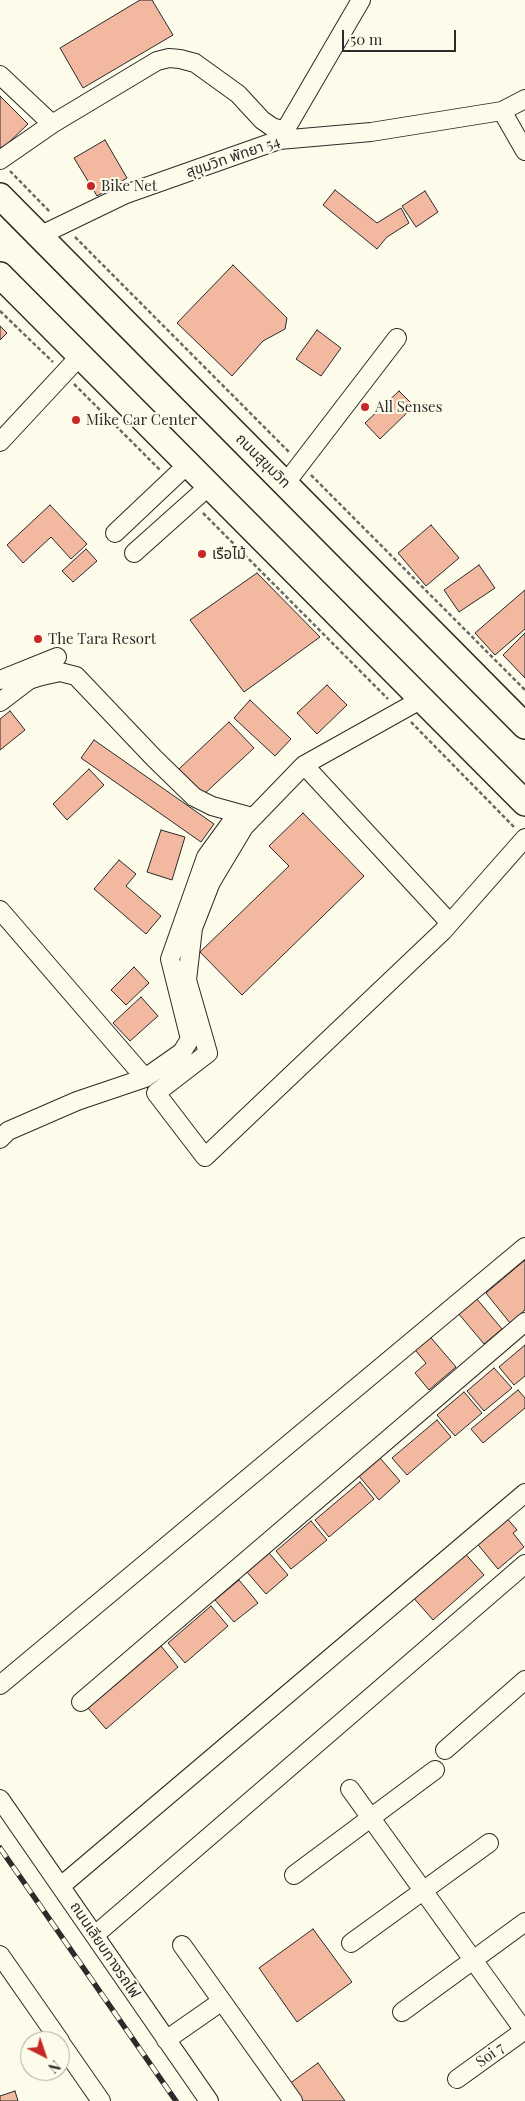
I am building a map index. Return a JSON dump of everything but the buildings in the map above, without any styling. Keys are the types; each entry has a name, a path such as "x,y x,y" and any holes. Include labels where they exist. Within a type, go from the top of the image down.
{"highway":[{"name":"ถนนสุขุมวิท","path":"0,196 525,726"},
{"path":"0,275 72,364 179,472 422,699 525,803"}],"street":[{"path":"3,164 52,124 157,61 169,58 195,63 238,94 262,120 282,135 361,0"},
{"path":"0,75 52,124"},
{"name":"สุขุมวิท พัทยา 54","path":"39,236 126,194 282,135 371,132 502,111 525,99"},
{"path":"502,111 525,151"},
{"path":"285,484 398,338"},
{"path":"0,442 72,364"},
{"path":"115,534 179,472"},
{"path":"134,553 200,493"},
{"path":"0,680 57,657"},
{"path":"0,702 30,680 60,672 76,676 194,797 204,803 245,815"},
{"path":"3,1132 77,1101 145,1078 182,1052 190,1039 170,959 206,858 245,815 304,765 422,699"},
{"path":"304,765 450,923"},
{"path":"245,815 244,827 210,882 193,928 187,980 208,1053 156,1093 204,1157 450,923 522,834"},
{"path":"0,910 145,1078"},
{"path":"0,1685 525,1247"},
{"path":"81,1702 525,1322"},
{"path":"61,1886 525,1493"},
{"path":"95,1935 525,1564"},
{"path":"446,1750 525,1680"},
{"path":"294,1875 435,1770"},
{"path":"350,1789 525,2031"},
{"name":"ถนนเลียบทางรถไฟ","path":"0,1799 209,2101"},
{"path":"351,1943 489,1843"},
{"path":"402,2012 525,1922"},
{"path":"182,1945 293,2101"},
{"path":"0,1955 53,2031"},
{"path":"166,2040 222,2002"},
{"name":"Soi 7","path":"456,2079 525,2031"},
{"path":"70,2056 101,2101"}],"path":[{"path":"3,164 525,690"},
{"path":"0,311 72,364 179,472"},
{"path":"200,493 400,711 522,834"}],"railway":[{"path":"0,1848 176,2101"}],"place":[{"name":"Bike Net","path":"91,186"},
{"name":"All Senses","path":"365,407"},
{"name":"Mike Car Center","path":"76,420"},
{"name":"เรือไม้","path":"202,554"},
{"name":"The Tara Resort","path":"38,639"}]}
